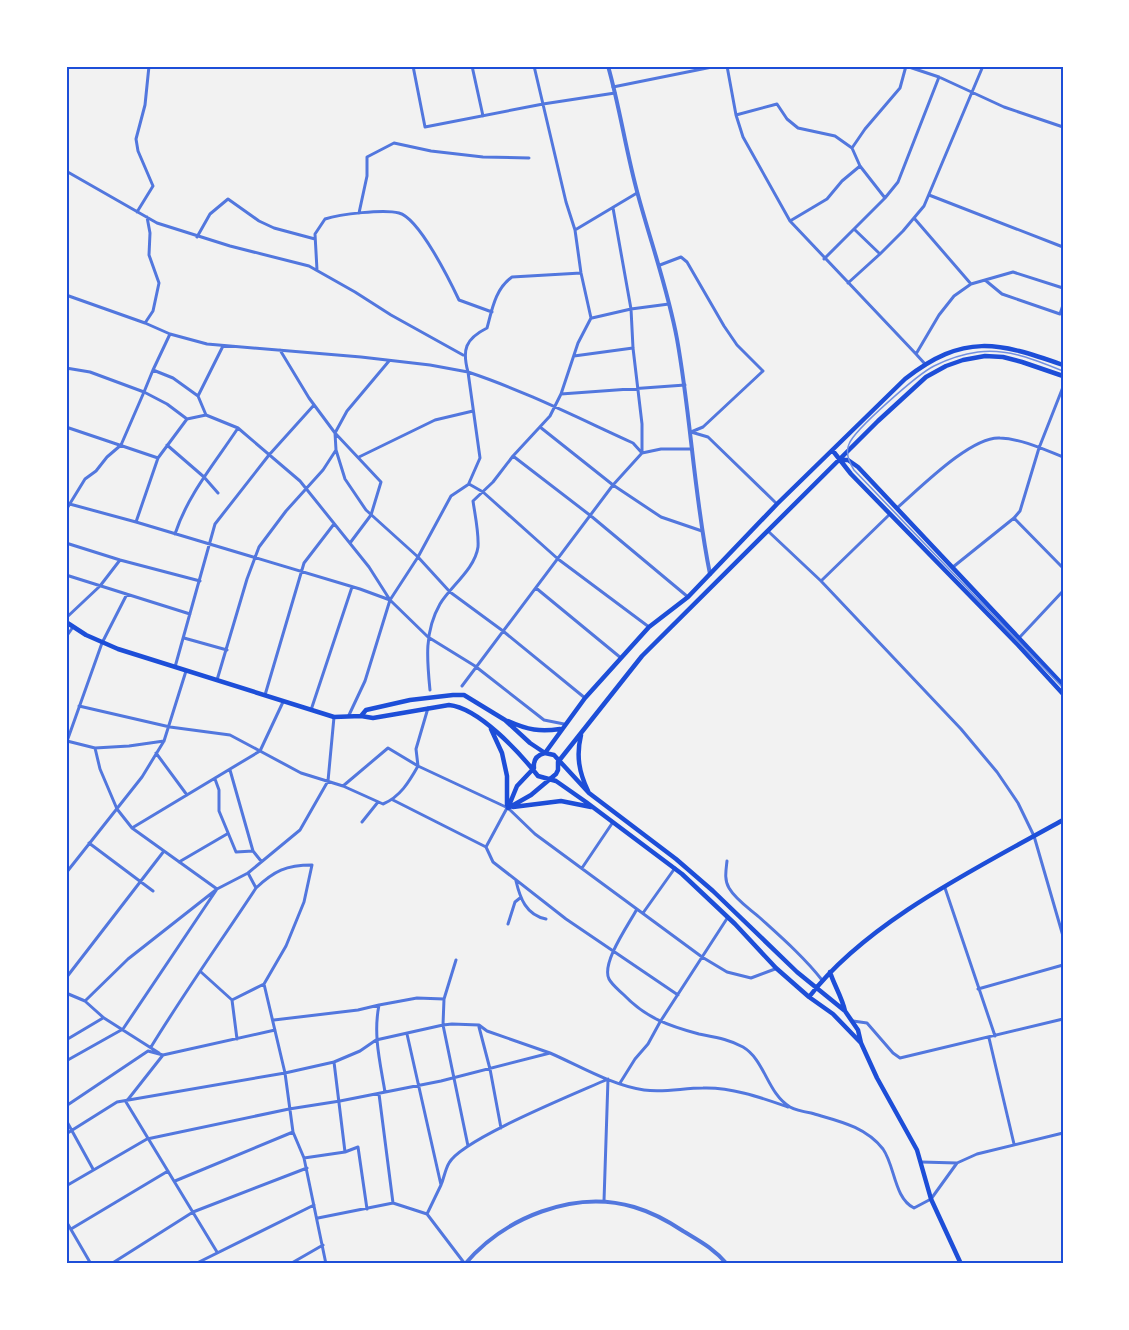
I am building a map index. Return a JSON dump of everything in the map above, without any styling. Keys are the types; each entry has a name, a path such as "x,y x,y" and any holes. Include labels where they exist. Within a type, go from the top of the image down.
{"main road":[{"path":"508,808 516,786 534,768 533,764 537,756 545,753 560,729 585,698 649,627 688,597 777,504 905,379 925,364 945,354 969,347 989,345 1028,352 1063,365"},
{"path":"508,808 531,795 558,770 558,762 642,656 878,421 926,377 946,366 985,356 1003,357 1063,376"},
{"path":"833,451 851,474 1063,694"},
{"path":"841,460 848,460 858,467 1063,685"},
{"path":"66,620 73,627 102,643 334,717 373,718 440,705 459,706 470,711 511,744 534,768 538,776 549,778 594,807 675,868 728,917 776,968 809,997 833,1014 861,1043"},
{"path":"361,716 366,710 410,700 464,695 521,727 542,732 560,729"},
{"path":"505,720 530,743 554,756 589,793 676,859 816,988 845,1011 858,1030 861,1043 917,1150 931,1199 961,1264"},
{"path":"491,728 502,753 507,776 508,808"},
{"path":"581,733 578,761 589,793"},
{"path":"508,808 561,801 594,807"},
{"path":"809,997 830,972 881,929 945,888 1063,820"},
{"path":"830,972 845,1011"}],"street":[{"path":"137,212 153,186 138,151 136,139 145,105 149,66"},
{"path":"413,66 425,127 543,104 615,93"},
{"path":"472,66 483,116"},
{"path":"534,66 575,230 591,318"},
{"path":"608,66 637,193 660,265 669,304 685,385 702,531 710,574"},
{"path":"614,87 717,66"},
{"path":"727,66 736,115 743,137 790,221 925,364"},
{"path":"852,148 900,88 906,66 1063,127"},
{"path":"848,284 880,254 924,206 983,66"},
{"path":"824,259 898,182 939,77"},
{"path":"736,115 777,104 787,119 798,128 835,136 852,148 860,166 885,198"},
{"path":"359,214 367,176 367,157 394,143 431,151 483,157 529,158"},
{"path":"790,221 827,200 842,181 860,166"},
{"path":"66,171 157,223 197,237 309,266 463,355"},
{"path":"575,230 637,193"},
{"path":"929,195 1063,247"},
{"path":"197,237 210,214 228,199 259,221 274,228 315,239"},
{"path":"613,208 631,309 642,453"},
{"path":"317,270 315,234 325,219 359,214 400,213 424,235 459,300 492,312"},
{"path":"146,323 153,311 159,283 149,255 150,233 147,218"},
{"path":"914,218 971,284"},
{"path":"854,229 880,254"},
{"path":"660,265 681,257 687,262 737,345 763,371 703,427 691,432"},
{"path":"916,354 939,315 954,296 971,284 1013,272 1063,288"},
{"path":"348,716 364,681 390,600 418,557 451,496 469,484 480,458 468,372 463,355 468,343 476,334 487,328 496,296 504,283 512,277 581,273"},
{"path":"985,279 1002,294 1060,314 1063,305"},
{"path":"66,295 146,323 170,334 207,344 389,360 468,372 505,384 555,406 633,443 642,453"},
{"path":"430,690 427,650 430,628 438,608 469,566 478,548 473,501 493,482 513,456 550,416 561,394 584,329 591,318 669,304"},
{"path":"66,510 68,503 86,479 121,445 170,334"},
{"path":"198,396 223,346"},
{"path":"574,356 633,348"},
{"path":"280,350 314,405 335,433 381,482 371,515 350,543"},
{"path":"389,360 347,411 335,433 336,450 345,479 371,515 418,557 450,592 503,630 585,698"},
{"path":"66,368 90,372 144,392 167,404 187,419"},
{"path":"153,370 173,378 198,396 206,415"},
{"path":"561,394 685,385"},
{"path":"953,567 1020,511 1039,448 1063,387"},
{"path":"175,667 215,524 269,455 314,405"},
{"path":"358,457 435,420 473,411"},
{"path":"136,522 158,458 187,419 206,415 238,428 308,489 369,567 390,600 429,637 475,666 544,720 564,724"},
{"path":"66,427 158,458"},
{"path":"540,427 613,485 661,517 702,531"},
{"path":"175,534 182,514 238,428"},
{"path":"691,432 708,437 777,504"},
{"path":"896,509 969,448 985,439 998,437 1015,440 1063,457"},
{"path":"167,445 204,477 218,493"},
{"path":"462,686 613,485 642,453 661,449 692,449"},
{"path":"217,681 247,579 259,547 308,489 336,450"},
{"path":"513,456 591,516 688,597"},
{"path":"469,484 483,492 558,559 649,627"},
{"path":"68,503 352,586 390,600"},
{"path":"820,580 891,514"},
{"path":"1014,518 1063,568"},
{"path":"264,696 304,563 334,524"},
{"path":"769,532 820,580 981,752 1018,803 1034,836 1063,936"},
{"path":"66,543 200,581"},
{"path":"66,620 100,586 120,560"},
{"path":"66,575 190,615"},
{"path":"311,710 352,586"},
{"path":"536,588 621,658"},
{"path":"1019,638 1063,591"},
{"path":"128,594 102,643 66,742 95,748 164,741"},
{"path":"66,637 73,627"},
{"path":"184,638 227,650"},
{"path":"66,873 117,809 164,741 186,671"},
{"path":"132,828 260,751 283,702"},
{"path":"79,706 170,727 230,735 302,773 343,786 383,804 393,800 408,784 418,766 416,749 428,708"},
{"path":"85,1001 128,959 217,888 248,873 300,830 328,781 334,717"},
{"path":"95,748 100,769 117,809 132,828 217,888"},
{"path":"343,786 388,748 418,766 508,808 535,834 702,957 727,972 751,978 776,968"},
{"path":"156,753 187,795"},
{"path":"230,769 253,851 261,861"},
{"path":"215,779 219,790 219,811 236,852 253,851"},
{"path":"393,800 486,847 493,862 566,919 678,995"},
{"path":"362,822 378,802"},
{"path":"486,847 508,808"},
{"path":"582,868 613,822"},
{"path":"179,862 227,834"},
{"path":"89,843 153,891"},
{"path":"66,978 164,851"},
{"path":"727,861 728,886 734,895 777,933 822,980"},
{"path":"151,1047 256,888 271,874 297,865 312,865 304,902 286,946 264,984 231,1000"},
{"path":"643,913 675,868"},
{"path":"248,873 256,888"},
{"path":"516,879 520,898 526,907 538,917 546,919"},
{"path":"66,1061 123,1029 217,888"},
{"path":"945,888 994,1036"},
{"path":"508,924 515,902 520,898"},
{"path":"638,909 606,969 609,980 629,1000 660,1022 728,1040 743,1047 757,1062 773,1090 790,1107"},
{"path":"620,1083 635,1059 648,1044 728,917"},
{"path":"456,960 444,999 443,1025 468,1146"},
{"path":"978,989 1063,965"},
{"path":"201,972 231,1000 237,1039"},
{"path":"264,984 285,1073 293,1132 307,1168 326,1264"},
{"path":"66,993 85,1001 104,1018 163,1055"},
{"path":"66,998 71,995"},
{"path":"273,1020 358,1010 417,998 444,999"},
{"path":"379,1005 375,1023 376,1040 385,1092"},
{"path":"66,1040 104,1018"},
{"path":"853,1021 867,1023 900,1058 1063,1019"},
{"path":"66,1134 117,1102 285,1073 334,1062 360,1051 376,1040 452,1024 479,1025 608,1079 642,1090 659,1092 705,1087 725,1090 759,1097 850,1125 873,1138 884,1152 906,1202 914,1208 931,1199 957,1163"},
{"path":"479,1025 501,1128"},
{"path":"66,1106 147,1051 163,1055 275,1030"},
{"path":"407,1034 441,1185"},
{"path":"988,1038 1014,1145"},
{"path":"66,1186 147,1140 289,1109 419,1086 550,1053"},
{"path":"126,1102 163,1055"},
{"path":"334,1062 345,1152"},
{"path":"427,1214 449,1162 468,1146 501,1128 608,1079"},
{"path":"604,1202 608,1079"},
{"path":"379,1094 393,1203"},
{"path":"126,1102 217,1252"},
{"path":"66,1120 93,1169"},
{"path":"175,1181 293,1132"},
{"path":"921,1162 957,1163 976,1154 1063,1133"},
{"path":"304,1158 345,1152 358,1147 367,1209"},
{"path":"111,1264 193,1212 307,1168"},
{"path":"71,1229 168,1171"},
{"path":"318,1218 393,1203 427,1214 465,1264 477,1249 519,1220 565,1204 604,1202 634,1207 667,1221 714,1250 727,1264"},
{"path":"195,1264 315,1204"},
{"path":"66,1221 91,1264"},
{"path":"290,1264 323,1245"}],"tram line":[{"path":"1063,371 1011,353 978,352 950,359 926,371 888,402 854,437 847,451 854,470 1063,688"}]}
